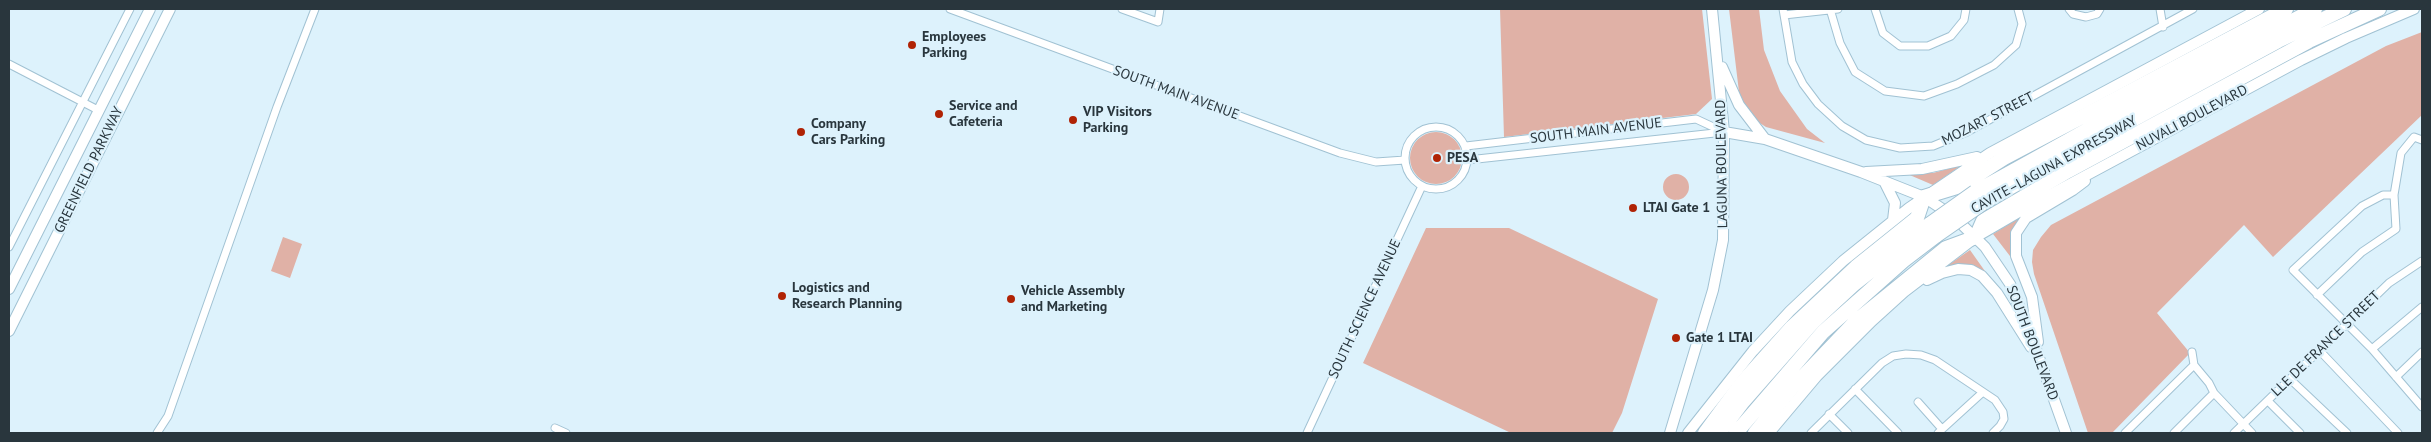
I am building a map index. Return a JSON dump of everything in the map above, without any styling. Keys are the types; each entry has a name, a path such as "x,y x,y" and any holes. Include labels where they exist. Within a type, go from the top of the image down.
{"highway":[{"path":"1705,433 1741,384 1792,327 1863,261 1917,218 1924,197 1960,186 2004,158 2286,9"},
{"name":"CAVITE–LAGUNA EXPRESSWAY","path":"1719,433 1742,403 1814,322 1853,285 1979,198 2131,106 2315,9"},
{"name":"CAVITE–LAGUNA EXPRESSWAY","path":"1979,198 2051,164 2278,41 2344,9"},
{"path":"1755,433 1811,368 1861,317 1946,248 1976,237 1983,221 2032,191 2309,41 2384,13"},
{"name":"CAVITE–LAGUNA EXPRESSWAY","path":"1736,433 1823,332 1903,261 1934,229"}],"main road":[{"name":"GREENFIELD PARKWAY","path":"9,289 150,9"},
{"name":"GREENFIELD PARKWAY","path":"9,331 170,9"},
{"name":"LAGUNA BOULEVARD","path":"1670,433 1683,395 1719,266 1724,212 1724,132 1712,9"},
{"path":"1688,433 1753,351 1790,311 1825,277 1893,220 1990,153 2259,9"},
{"name":"NUVALI BOULEVARD","path":"1976,237 2104,165 2301,60 2384,13 2414,9"},
{"path":"1718,57 1739,105 1765,139"},
{"name":"SOUTH BOULEVARD","path":"1724,132 1765,139 1861,172 1924,197 1952,216 1976,237 1994,259 2014,291 2066,433"},
{"path":"1861,172 1938,167 1990,153"},
{"path":"2040,363 2032,297 2016,256 2016,233 2026,218 2073,190 2104,165"},
{"path":"1884,181 1895,203 1893,220"},
{"path":"1769,433 1829,363 1904,292 1976,237"},
{"path":"1904,292 1947,271 1964,269 1976,272 1992,286 2040,363"}],"street":[{"path":"9,247 130,9"},
{"path":"157,433 168,416 277,107 315,9"},
{"name":"SOUTH MAIN AVENUE","path":"950,9 1340,153 1376,162 1405,160"},
{"path":"1122,9 1158,22 1160,9"},
{"path":"1830,9 1840,43 1855,72 1885,91 1924,96 1957,84 1994,65 2016,45 2022,24 2018,9"},
{"path":"1784,12 1838,9"},
{"path":"1875,9 1883,33 1900,46 1928,46 1951,36 1964,20 1966,9"},
{"path":"2069,9 2073,14 2086,17 2097,14 2100,9"},
{"path":"2160,9 2162,26"},
{"name":"MOZART STREET","path":"1784,12 1792,62 1803,84 1818,104 1842,126 1866,140 1900,148 1933,146 1967,132 2193,9"},
{"path":"9,64 98,110"},
{"name":"SOUTH MAIN AVENUE","path":"1466,146 1696,119 1724,132"},
{"path":"1429,127 1442,127 1451,130 1459,136 1466,146 1468,160 1463,175 1452,185 1437,189 1422,186 1411,176 1405,160 1407,147 1411,139 1421,130 1429,127"},
{"name":"SOUTH MAIN AVENUE","path":"1468,160 1619,145 1724,132"},
{"path":"2317,295 2362,252 2396,229 2394,195 2401,153 2414,137 2422,140"},
{"name":"SOUTH SCIENCE AVENUE","path":"1307,433 1422,186"},
{"path":"2394,195 2383,195 2362,206 2293,270 2372,349 2422,408"},
{"name":"LLE DE FRANCE STREET","path":"2234,433 2389,284 2422,261"},
{"path":"2372,349 2422,307"},
{"path":"2319,350 2398,433"},
{"path":"2192,352 2194,365 2210,383 2214,393 2252,433"},
{"path":"2396,377 2422,352"},
{"path":"1811,433 1882,363 1894,356 1906,354 1921,355 1935,360 1995,400 2003,412 2004,419 1993,433"},
{"path":"2125,433 2194,365"},
{"path":"2290,379 2347,433"},
{"path":"1855,389 1898,433"},
{"path":"1918,402 1940,431 1984,392"},
{"path":"2174,433 2214,393"},
{"path":"2268,401 2300,433"},
{"path":"1829,414 1848,433"},
{"path":"555,428 566,433"}],"shaded area":[{"path":"1500,9 1702,9 1712,99 1696,114 1504,137"},
{"path":"1729,9 1759,9 1764,50 1780,91 1807,129 1825,143 1766,127 1755,120 1745,108 1739,92"},
{"path":"2422,32 2422,115 2273,257 2244,225 2157,313 2190,353 2112,433 2088,433 2034,274 2033,250 2041,237 2051,225 2386,46"},
{"path":"1431,132 1441,132 1455,139 1462,153 1462,163 1455,177 1441,184 1431,184 1421,180 1414,173 1410,163 1410,153 1414,143 1421,136"},
{"path":"1962,165 1933,185 1905,173 1933,173"},
{"path":"1676,174 1685,178 1689,187 1685,196 1676,200 1667,196 1663,187 1667,178"},
{"path":"2027,213 2013,231 2010,247 2013,260 1993,234"},
{"path":"1426,228 1509,228 1658,299 1622,413 1612,433 1511,433 1363,363"},
{"path":"283,237 302,244 290,278 271,271"},
{"path":"1970,250 1987,274 1974,268 1944,268"}],"place":[{"name":"Employees Parking","path":"912,45"},
{"name":"Service and Cafeteria","path":"939,114"},
{"name":"VIP Visitors Parking","path":"1073,120"},
{"name":"Company Cars Parking","path":"801,132"},
{"name":"PESA","path":"1437,158"},
{"name":"LTAI Gate 1","path":"1633,208"},
{"name":"Logistics and Research Planning","path":"782,296"},
{"name":"Vehicle Assembly and Marketing","path":"1011,299"},
{"name":"Gate 1 LTAI","path":"1676,338"}]}
